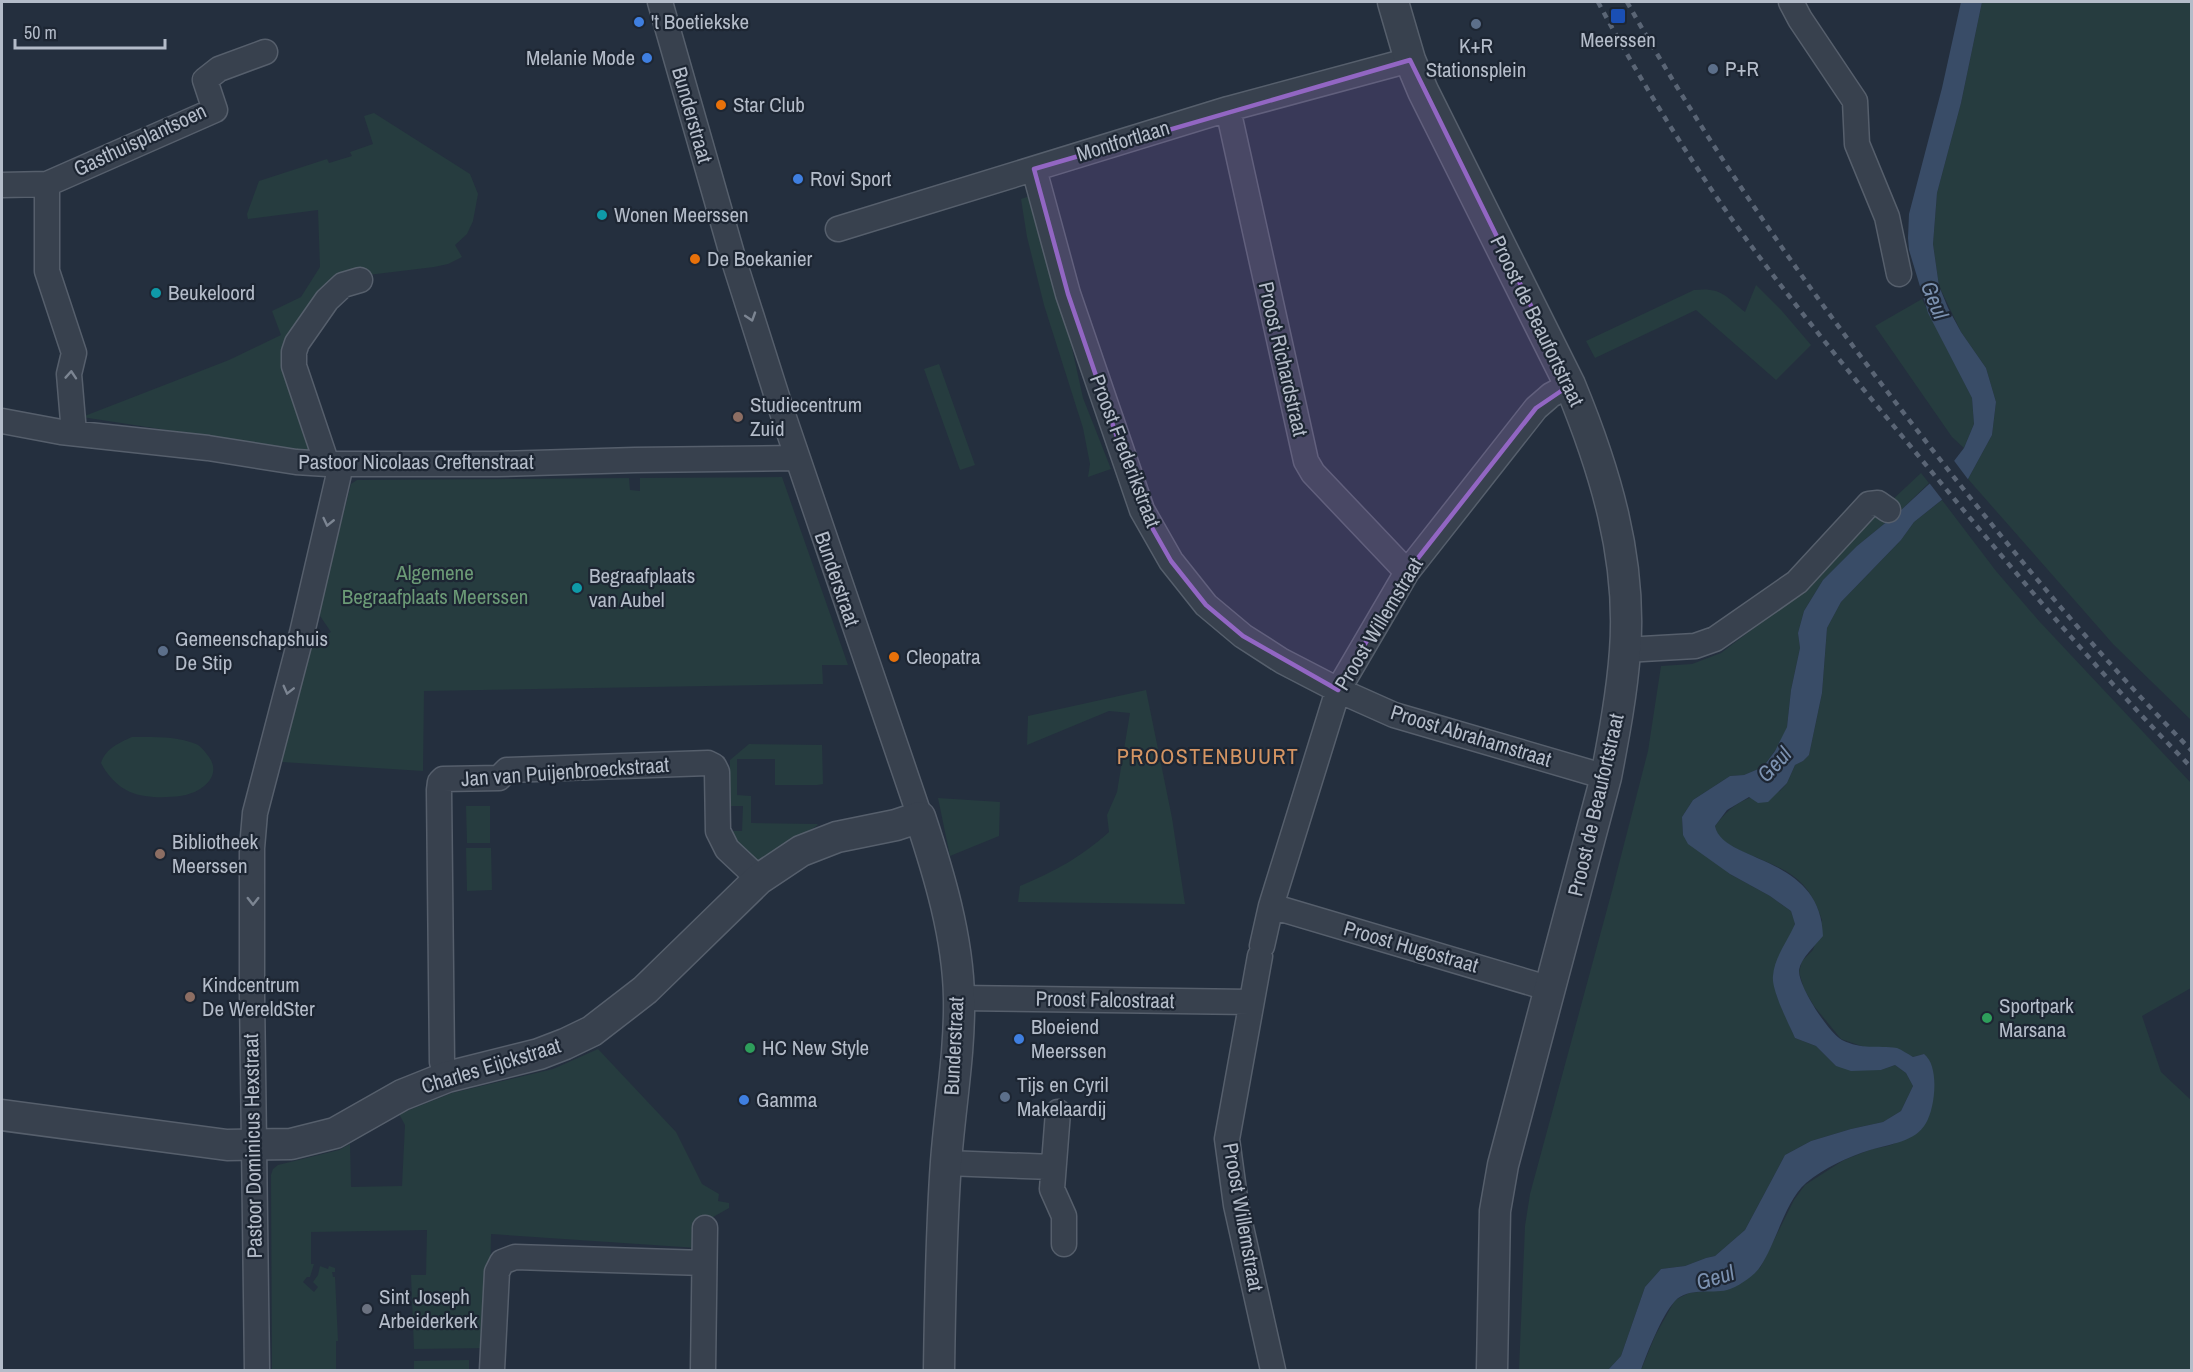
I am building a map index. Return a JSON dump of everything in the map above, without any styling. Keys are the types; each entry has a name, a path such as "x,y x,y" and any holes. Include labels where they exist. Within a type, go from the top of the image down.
{"street":[{"name":"Bunderstraat","path":"660,2 734,261 796,458 920,817 944,900 954,950 959,998 941,1238 939,1371"},
{"name":"Proost de Beaufortstraat","path":"1393,2 1410,60 1423,91 1570,385 1599,456 1617,531 1623,573 1625,650 1618,714 1606,777 1503,1165 1496,1211 1492,1371"},
{"path":"1791,2 1855,101 1857,144 1887,217 1899,274"},
{"name":"Gasthuisplantsoen","path":"2,185 47,183 215,110 206,80 219,69 265,52"},
{"name":"Montfortlaan","path":"838,229 1228,109 1410,60"},
{"name":"Proost Richardstraat","path":"1228,109 1306,461 1312,473 1407,572"},
{"name":"Proost Frederikstraat","path":"1034,169 1068,294 1142,510 1171,561 1206,605 1243,636 1282,661 1338,690"},
{"name":"Gasthuisplantsoen","path":"47,183 47,271 74,353 69,374 74,433"},
{"path":"334,464 294,366 294,352 297,343 327,300 343,285 360,280"},
{"name":"Proost Willemstraat","path":"1273,1371 1236,1204 1227,1139 1250,1002 1271,906 1338,690 1407,572 1536,408 1551,395 1570,385"},
{"name":"Pastoor Nicolaas Creftenstraat","path":"2,421 74,433 208,448 297,462 334,464 497,464 796,458"},
{"name":"Pastoor Dominicus Hexstraat","path":"257,1371 252,1145 252,848 255,813 302,633 334,464"},
{"path":"1625,650 1695,646 1715,639 1797,582 1869,504 1878,503 1888,510"},
{"name":"Proost Abrahamstraat","path":"1338,690 1394,715 1606,777"},
{"name":"Jan van Puijenbroeckstraat","path":"447,1077 442,1062 439,790 443,778 499,778 507,771 708,764 714,766 717,772 718,831 727,849 759,879"},
{"name":"Charles Eijckstraat","path":"2,1115 216,1143 252,1145 291,1144 335,1133 402,1095 447,1077 539,1054 592,1031 645,990 759,879 801,851 837,837 896,825 920,817"},
{"name":"Proost Hugostraat","path":"1271,906 1551,988"},
{"name":"Proost Falcostraat","path":"959,998 1250,1002"},
{"path":"1058,1112 1052,1189 1064,1216 1064,1244"},
{"path":"946,1163 1053,1167"},
{"path":"703,1371 705,1228"},
{"path":"492,1371 497,1272 502,1262 515,1257 704,1263"}],"highlighted area":[{"path":"1410,60 1570,385 1536,408 1407,572 1338,690 1243,636 1206,605 1171,561 1142,510 1068,294 1034,169"}],"green space":[{"path":"1982,2 2191,2 2191,720 2113,644 1968,479 1992,435 1996,402 1986,368 1961,332 1939,286 1933,244 1937,193 1961,103"},
{"path":"374,113 470,174 478,194 473,221 467,234 455,245 462,257 448,264 434,267 335,279 291,336 316,453 82,417 229,360 281,335 272,311 301,297 320,267 318,210 248,219 247,214 259,181 327,159 329,163 352,156 350,152 373,144 364,116"},
{"path":"1033,195 1083,398 1111,469 1088,477 1090,464 1083,428 1044,305 1027,237 1021,199"},
{"path":"1756,285 1811,345 1776,380 1696,310 1595,358 1586,341 1694,290 1717,291 1745,312"},
{"path":"1922,299 1972,398 1974,424 1964,448 1952,437 1875,326"},
{"path":"939,364 975,465 960,470 924,369"},
{"path":"1921,473 1929,483 1900,511 1857,546 1823,580 1804,611 1798,633 1800,648 1791,690 1787,727 1782,741 1763,767 1744,775 1730,776 1693,800 1682,817 1683,835 1730,874 1770,896 1791,911 1795,923 1776,994 1795,1038 1816,1046 1836,1066 1881,1070 1895,1065 1906,1073 1913,1086 1901,1111 1883,1122 1811,1141 1785,1155 1745,1230 1715,1256 1685,1266 1661,1269 1645,1287 1621,1356 1608,1370 1519,1370 1525,1226 1530,1194 1648,751 1661,666 1692,664 1721,653 1804,590 1868,506 1890,502"},
{"name":"Algemene Begraafplaats Meerssen","path":"782,477 848,665 822,665 823,684 424,691 423,771 282,762 311,643 331,632 318,613 351,484 357,480 629,478 630,490 640,491 640,478"},
{"path":"1942,500 1996,571 2039,621 2191,783 2191,988 2142,1016 2161,1072 2191,1100 2191,1370 1641,1370 1655,1336 1675,1300 1689,1293 1707,1291 1760,1268 1794,1200 1805,1185 1844,1160 1910,1137 1924,1054 1913,1057 1898,1049 1867,1048 1841,1039 1814,1006 1804,989 1799,972 1802,961 1813,950 1822,920 1810,894 1797,879 1787,872 1724,841 1720,838 1715,826 1730,810 1743,801 1780,791 1787,783 1795,765 1809,755 1822,693 1827,628 1841,602 1901,540 1914,522"},
{"path":"1146,690 1172,818 1185,904 1018,902 1020,886 1067,863 1109,832 1107,815 1117,792 1130,713 1109,711 1027,745 1028,716"},
{"path":"132,737 173,738 200,746 213,764 211,778 202,788 188,795 155,797 130,792 113,780 101,763 110,750"},
{"path":"749,744 822,745 823,784 817,785 775,785 775,759 737,759 737,795 751,796 751,823 818,825 756,865 751,864 729,831 742,831 743,806 730,806 730,760"},
{"path":"938,798 1000,802 999,836 950,856"},
{"path":"466,806 490,806 490,843 467,843"},
{"path":"466,848 491,848 492,890 467,891"},
{"path":"598,1049 676,1132 702,1184 719,1194 718,1201 729,1203 729,1208 699,1225 698,1248 491,1234 489,1348 414,1349 411,1275 426,1275 427,1230 311,1232 311,1264 314,1264 310,1277 303,1282 314,1292 318,1287 313,1282 320,1266 328,1269 329,1266 335,1268 335,1272 332,1272 335,1277 338,1341 336,1341 336,1370 272,1370 271,1175 273,1169 278,1165 339,1150 350,1144 351,1187 402,1186 405,1125 399,1114 452,1093 553,1069"},
{"path":"469,1360 469,1370 414,1370 414,1361"}],"water":[{"name":"Geul","path":"1961,2 1982,2 1961,103 1937,193 1933,244 1939,286 1948,308 1961,332 1986,368 1996,402 1992,435 1968,479 1914,522 1901,540 1841,602 1827,628 1822,693 1809,755 1795,765 1787,783 1768,802 1758,803 1749,797 1727,810 1715,826 1722,838 1735,847 1790,875 1806,889 1818,909 1823,936 1805,957 1799,970 1808,997 1829,1028 1842,1040 1863,1046 1897,1048 1913,1057 1924,1054 1929,1060 1934,1077 1932,1108 1926,1123 1916,1134 1845,1160 1820,1172 1806,1183 1786,1211 1766,1258 1750,1277 1727,1290 1693,1292 1680,1297 1670,1307 1660,1325 1641,1370 1608,1370 1621,1356 1645,1287 1661,1269 1685,1266 1715,1256 1745,1230 1785,1155 1811,1141 1883,1122 1901,1111 1913,1086 1906,1073 1895,1065 1881,1070 1851,1071 1836,1066 1816,1046 1795,1038 1773,982 1776,963 1795,924 1791,911 1770,896 1730,874 1688,844 1683,835 1682,817 1693,800 1730,776 1744,775 1763,767 1775,751 1787,727 1791,690 1800,648 1798,633 1804,611 1823,580 1857,546 1900,511 1954,461 1964,448 1974,424 1972,398 1928,313 1909,250 1908,238 1909,214 1942,88"}],"pier":[{"path":"1952,458 1970,482 1944,502 1927,480"}],"railway":[{"path":"1598,2 1695,165 1731,218 1803,314 2058,622 2192,768"},
{"path":"1627,2 1730,171 1844,334 1988,520 2121,676 2192,751"}],"place":[{"name":"Meerssen","path":"1618,16"},
{"name":"'t Boetiekske","path":"639,22"},
{"name":"K+R Stationsplein","path":"1476,24"},
{"name":"Melanie Mode","path":"647,58"},
{"name":"P+R","path":"1713,69"},
{"name":"Star Club","path":"721,105"},
{"name":"Rovi Sport","path":"798,179"},
{"name":"Wonen Meerssen","path":"602,215"},
{"name":"De Boekanier","path":"695,259"},
{"name":"Beukeloord","path":"156,293"},
{"name":"Studiecentrum Zuid","path":"738,417"},
{"name":"Begraafplaats van Aubel","path":"577,588"},
{"name":"Gemeenschapshuis De Stip","path":"163,651"},
{"name":"Cleopatra","path":"894,657"},
{"name":"Bibliotheek Meerssen","path":"160,854"},
{"name":"Kindcentrum De WereldSter","path":"190,997"},
{"name":"Sportpark Marsana","path":"1987,1018"},
{"name":"Bloeiend Meerssen","path":"1019,1039"},
{"name":"HC New Style","path":"750,1048"},
{"name":"Tijs en Cyril Makelaardij","path":"1005,1097"},
{"name":"Gamma","path":"744,1100"},
{"name":"Sint Joseph Arbeiderkerk","path":"367,1309"}],"district":[{"name":"PROOSTENBUURT","path":"1208,756"}]}
